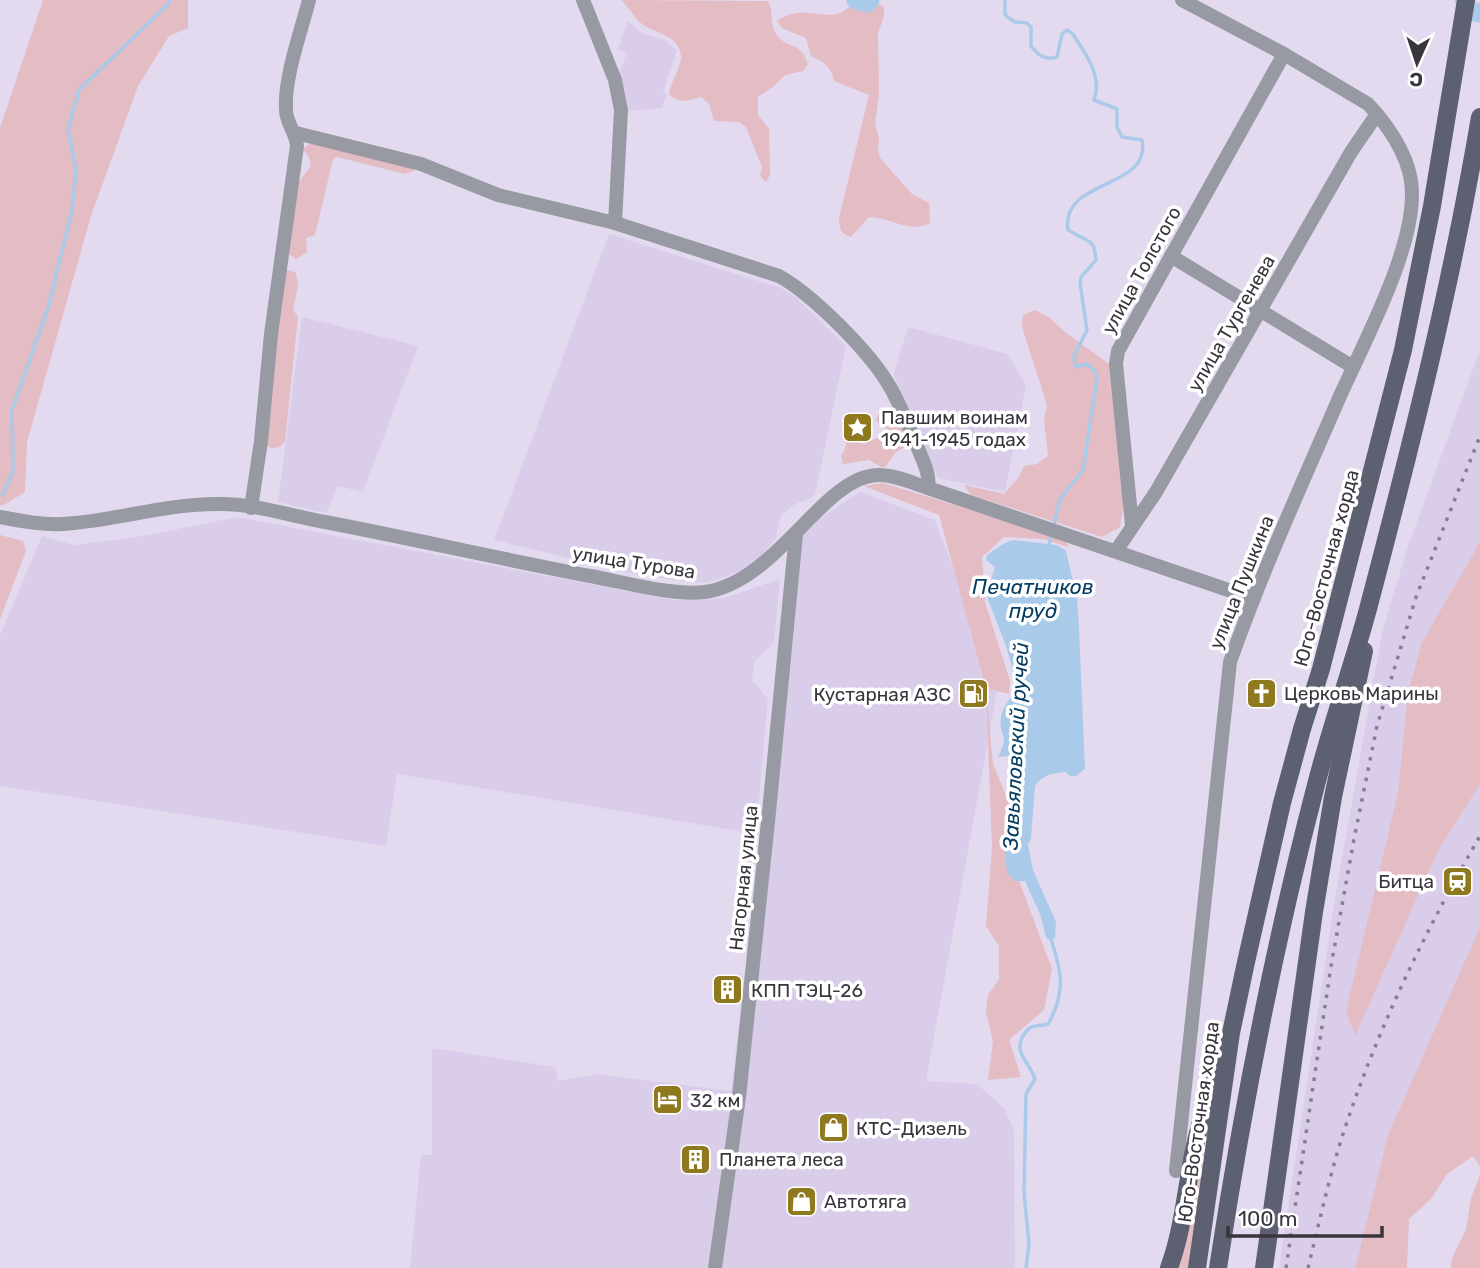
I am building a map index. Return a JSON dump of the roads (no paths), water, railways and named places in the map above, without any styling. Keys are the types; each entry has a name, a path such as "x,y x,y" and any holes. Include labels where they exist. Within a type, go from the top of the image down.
{"main road":[{"name":"Юго-Восточная хорда","path":"1197,1268 1231,1032 1282,803 1321,669 1403,350 1432,206 1466,0"},
{"path":"1219,1268 1250,1076 1280,927 1334,718 1367,612 1448,291 1479,124"},
{"path":"1264,1268 1333,797 1364,659 1367,612"},
{"path":"1169,1268 1180,1229 1205,1108 1231,1032"}],"street":[{"path":"251,508 297,146 296,132 288,122 286,109 289,80 309,0"},
{"path":"583,0 615,80 621,110 615,223"},
{"path":"1182,0 1284,54 1368,104 1377,114"},
{"name":"улица Толстого","path":"1132,526 1116,364 1118,351 1284,54"},
{"name":"улица Пушкина","path":"1176,1171 1230,662 1252,598 1394,275 1411,207 1411,182 1404,155 1377,114"},
{"name":"улица Тургенева","path":"1116,551 1156,492 1351,152 1377,114"},
{"path":"296,132 421,164 498,195 615,223 779,276 796,285 870,358 889,385 928,475 928,488"},
{"path":"1171,256 1353,367"},
{"name":"улица Турова","path":"0,517 61,524 193,505 223,504 444,545 602,579 694,593 722,588 748,575 796,534 836,494 861,478 877,475 928,488 1252,598"},
{"name":"Нагорная улица","path":"715,1268 739,1097 796,534"}],"water":[{"name":"Печатников пруд","path":"1014,540 1057,545 1066,551 1077,599 1085,769 1076,776 1070,776 1066,772 1049,775 1035,786 1031,839 1028,844 1033,870 1056,922 1055,938 1050,941 1046,937 1040,914 1025,881 1014,881 1007,872 1004,847 1005,836 1019,819 1018,764 1009,756 998,757 1004,743 1002,713 1013,692 1014,679 1005,644 988,600 987,594 995,567 986,560 987,555"}],"waterway":[{"path":"2,495 13,472 12,410 49,305 72,210 76,170 68,130 79,90 169,3 169,0"},
{"name":"Битца","path":"856,0 867,3 870,0"},
{"name":"Завьяловский ручей","path":"1005,0 1005,15 1015,22 1027,23 1031,27 1031,46 1042,56 1057,57 1062,34 1067,30 1072,33 1087,56 1094,74 1094,100 1117,109 1117,127 1122,137 1142,140 1141,156 1134,168 1091,192 1078,201 1069,213 1068,230 1090,242 1094,247 1096,260 1081,277 1087,330 1074,356 1075,367 1086,364 1095,371 1097,378 1083,470 1060,499 1054,525"},
{"name":"Битца","path":"1464,0 1470,11 1480,13"},
{"name":"Завьяловский ручей","path":"1048,549 1052,533"},
{"name":"Завьяловский ручей","path":"1026,1268 1029,1244 1024,1193 1026,1094 1035,1079 1023,1058 1020,1042 1028,1029 1048,1024 1058,1001 1059,970 1050,936"}],"railway":[{"path":"1286,1268 1331,966 1377,726 1416,597 1480,436"},
{"path":"1308,1268 1338,1151 1371,1057 1421,945 1480,836"}],"place":[{"name":"Павшим воинам 1941-1945 годах","path":"858,428"},
{"name":"Церковь Марины","path":"1261,693"},
{"name":"Кустарная АЗС","path":"974,694"},
{"name":"Битца","path":"1457,881"},
{"name":"КПП ТЭЦ-26","path":"728,990"},
{"name":"32 км","path":"667,1100"},
{"name":"КТС-Дизель","path":"833,1128"},
{"name":"Планета леса","path":"696,1159"},
{"name":"Автотяга","path":"801,1201"}]}
